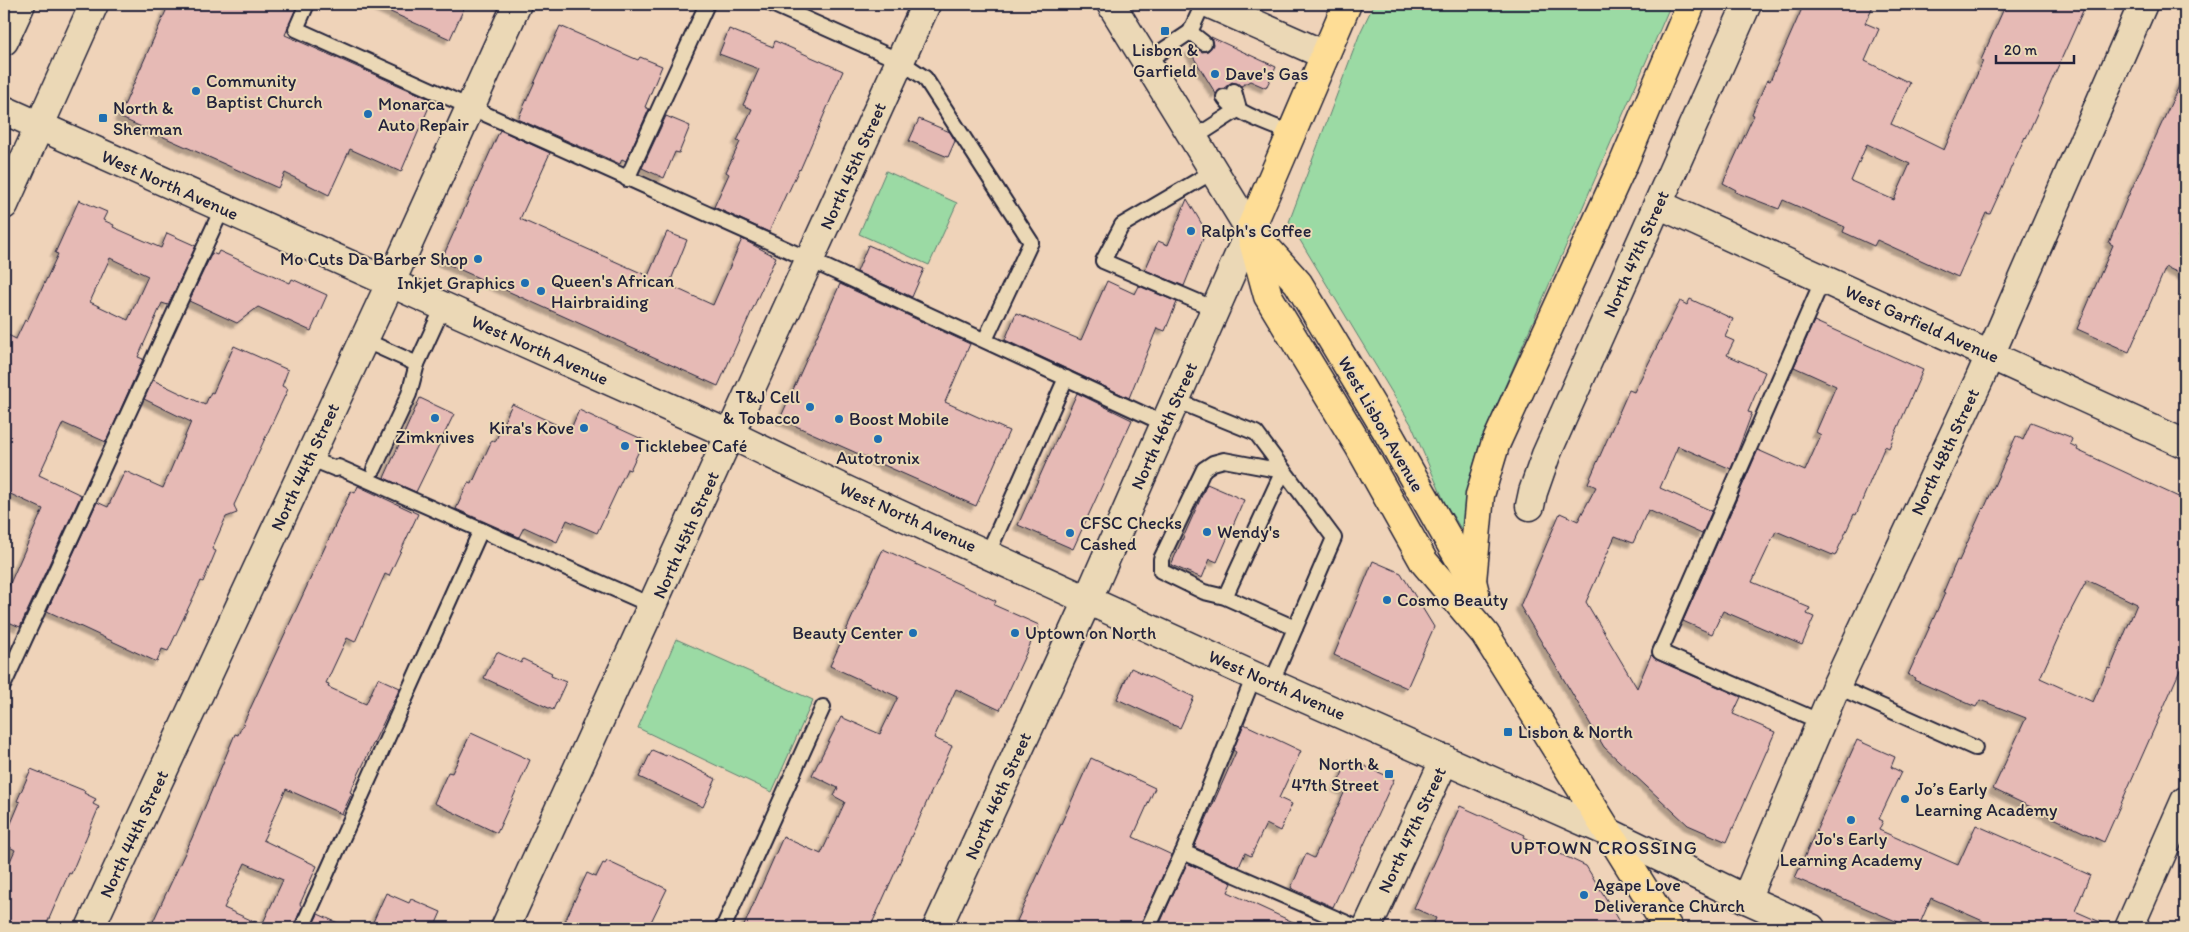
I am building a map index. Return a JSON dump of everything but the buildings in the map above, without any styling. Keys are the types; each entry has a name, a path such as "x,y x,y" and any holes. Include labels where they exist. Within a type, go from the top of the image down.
{"main road":[{"name":"North 46th Street","path":"1250,230 1346,4"},
{"path":"1472,581 1480,495 1495,445 1618,176 1691,4"},
{"name":"West Lisbon Avenue","path":"1250,230 1298,284 1388,433 1472,581 1484,634"},
{"name":"West Lisbon Avenue","path":"1250,230 1268,296 1359,446 1424,562 1484,634 1668,928"}],"street":[{"path":"4,41 21,4"},
{"path":"4,205 94,4"},
{"name":"North 44th Street","path":"90,928 390,284 517,4"},
{"name":"North 45th Street","path":"505,928 926,4"},
{"name":"West Lisbon Avenue","path":"1112,4 1250,230"},
{"path":"1210,4 1325,55"},
{"name":"North 47th Street","path":"1530,506 1532,492 1546,455 1746,4"},
{"name":"North 48th Street","path":"1746,899 1828,705 1990,354 2143,4"},
{"name":"West North Avenue","path":"4,110 731,435 848,491 988,553 1262,680 1610,833 1746,899 1811,928"},
{"name":"West Garfield Avenue","path":"1658,204 2185,444"},
{"name":"North 46th Street","path":"937,928 1088,599 1250,230"},
{"name":"North 47th Street","path":"1367,928 1445,759"},
{"path":"2129,928 2185,801"}],"lane":[{"path":"307,4 296,29 810,260 1066,378 1170,412 1256,433 1334,538 1295,628 1262,680 1148,928"},
{"path":"627,179 707,4"},
{"path":"772,4 900,61 925,78 1031,242 985,340"},
{"path":"1146,61 1190,32 1203,4"},
{"path":"1190,32 1199,46"},
{"path":"1229,94 1239,109 1291,133"},
{"path":"1194,138 1239,109"},
{"path":"1214,171 1122,225 1103,261 1215,309"},
{"path":"4,684 222,209"},
{"path":"1823,279 1660,652 1828,705 1975,748"},
{"path":"374,469 408,394 417,364 443,307"},
{"path":"364,340 417,364"},
{"path":"988,553 1066,378"},
{"path":"309,458 336,469 338,467 653,606"},
{"path":"1283,471 1224,460 1213,463 1204,469 1161,559 1161,571 1204,592 1225,597 1295,628"},
{"path":"1225,597 1283,471"},
{"path":"302,928 481,530"},
{"path":"722,928 822,707"},
{"path":"1182,852 1358,928"}],"green space":[{"path":"1374,4 1671,4 1479,446 1466,492 1463,532 1445,503 1411,424 1289,222 1360,33"},
{"path":"886,171 957,203 929,265 859,234"},
{"path":"676,639 813,700 772,792 638,728"}],"place":[{"name":"Lisbon & Garfield","path":"1165,31"},
{"name":"Dave's Gas","path":"1215,74"},
{"name":"Community Baptist Church","path":"196,91"},
{"name":"Monarca Auto Repair","path":"368,114"},
{"name":"North & Sherman","path":"103,118"},
{"name":"Ralph's Coffee","path":"1191,231"},
{"name":"Mo Cuts Da Barber Shop","path":"478,259"},
{"name":"Inkjet Graphics","path":"525,283"},
{"name":"Queen's African Hairbraiding","path":"541,291"},
{"name":"T&J Cell & Tobacco","path":"810,407"},
{"name":"Zimknives","path":"435,418"},
{"name":"Boost Mobile","path":"839,419"},
{"name":"Kira's Kove","path":"584,428"},
{"name":"Autotronix","path":"878,439"},
{"name":"Ticklebee Café","path":"625,446"},
{"name":"Wendy's","path":"1207,532"},
{"name":"CFSC Checks Cashed","path":"1070,533"},
{"name":"Cosmo Beauty","path":"1387,600"},
{"name":"Beauty Center","path":"913,633"},
{"name":"Uptown on North","path":"1015,633"},
{"name":"Lisbon & North","path":"1508,732"},
{"name":"North & 47th Street","path":"1389,774"},
{"name":"Jo’s Early Learning Academy","path":"1905,799"},
{"name":"Jo's Early Learning Academy","path":"1851,820"},
{"name":"Agape Love Deliverance Church","path":"1584,895"}],"district":[{"name":"UPTOWN CROSSING","path":"1604,847"}]}
